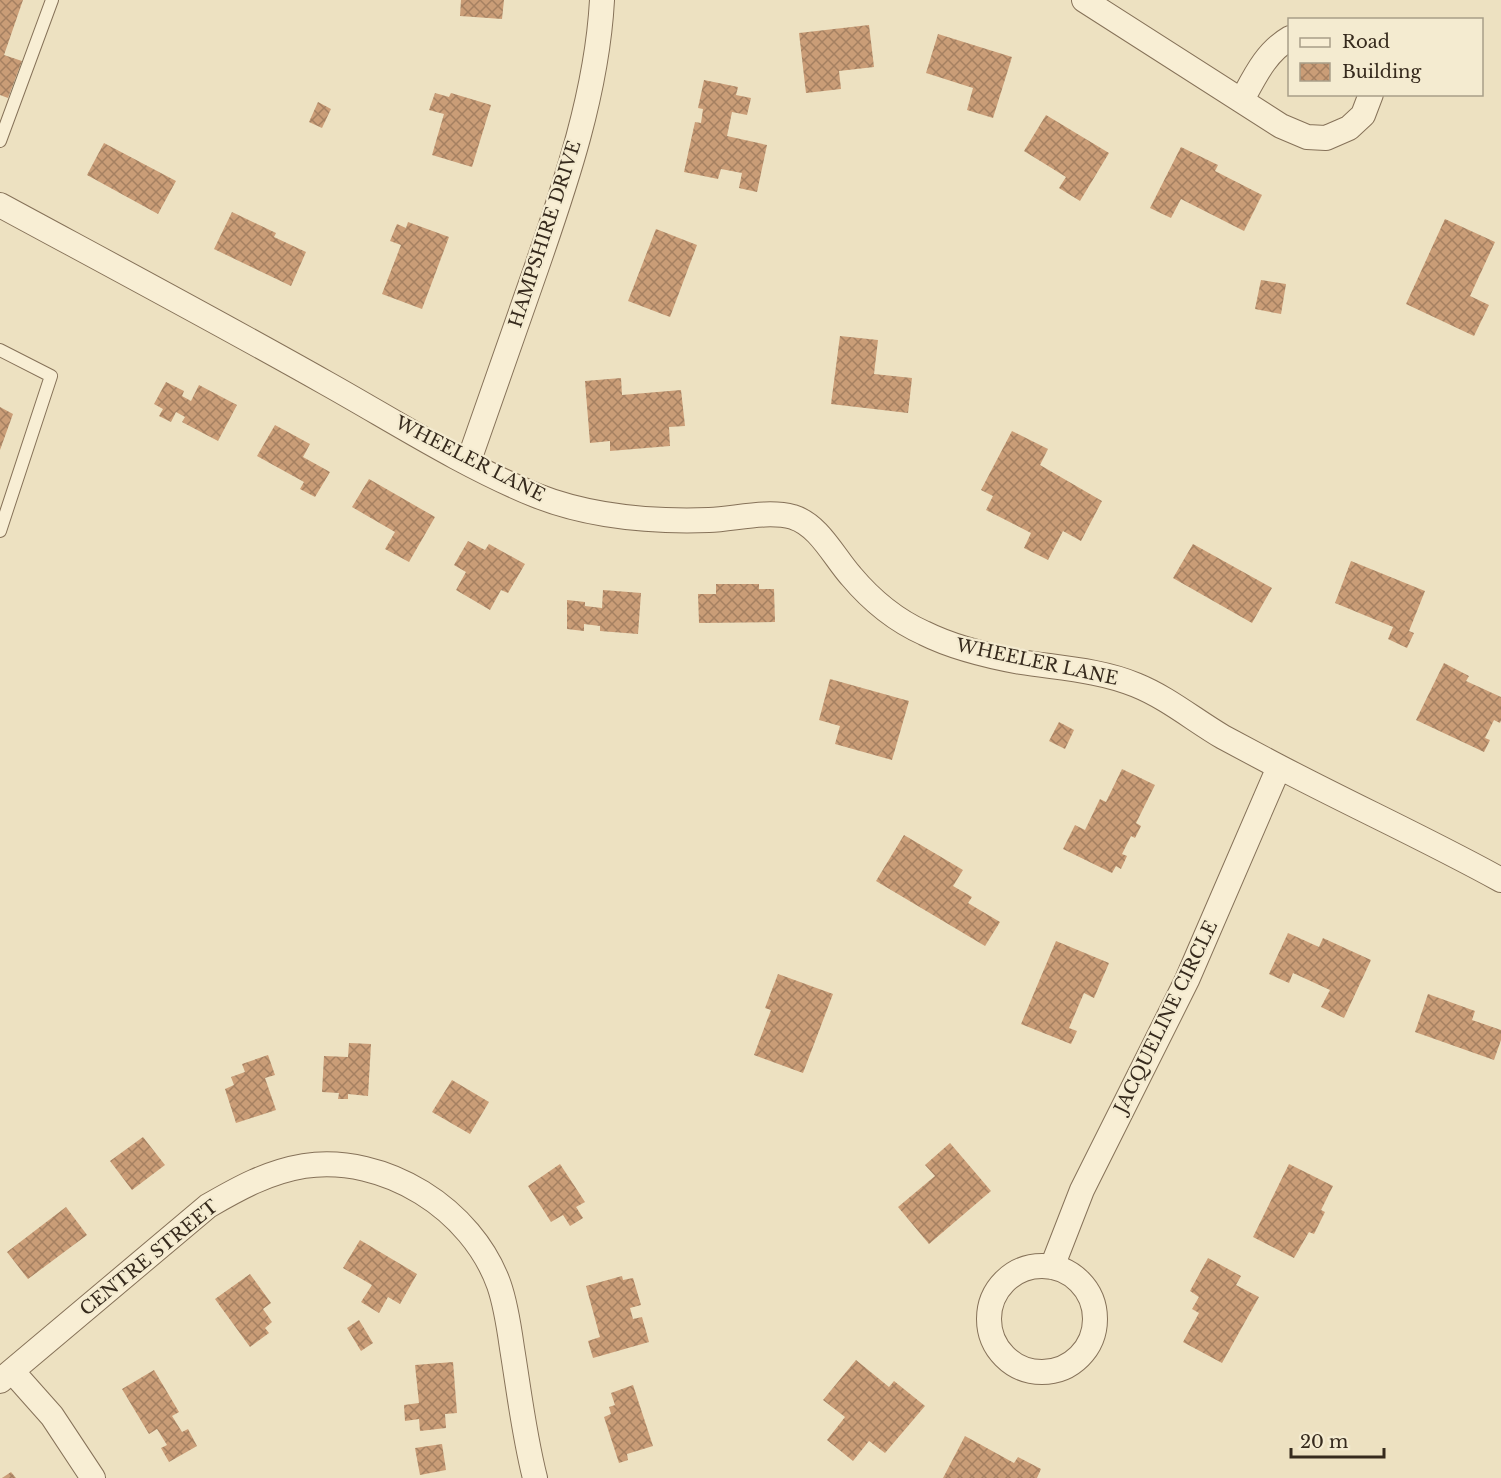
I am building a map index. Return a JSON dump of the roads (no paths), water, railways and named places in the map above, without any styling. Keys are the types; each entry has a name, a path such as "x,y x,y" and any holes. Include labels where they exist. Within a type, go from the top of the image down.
{"street":[{"name":"HAMPSHIRE DRIVE","path":"468,463 556,212 595,61 602,0"},
{"path":"1084,0 1281,126 1307,137 1326,138 1349,128 1363,115 1370,96"},
{"path":"1242,100 1261,65 1277,45 1288,39"},
{"name":"WHEELER LANE","path":"0,205 224,326 468,463 534,495 572,507 615,516 650,520 679,521 774,515 795,518 812,527 853,578 880,606 902,622 928,636 990,656 1109,676 1134,684 1279,767 1462,858 1501,880"},
{"name":"JACQUELINE CIRCLE","path":"1052,1267 1087,1180 1187,980 1279,767"},
{"name":"CENTRE STREET","path":"6,1376 208,1206 242,1185 274,1173 306,1166 340,1166 380,1172 412,1187 442,1206 466,1230 485,1256 499,1286 508,1325 535,1478"},
{"path":"1038,1266 1052,1267 1065,1271 1082,1285 1090,1296 1094,1308 1094,1327 1088,1345 1077,1359 1058,1369 1038,1372 1023,1369 1001,1353 993,1339 989,1312 1001,1285 1016,1273 1038,1266"},
{"path":"6,1376 52,1416 93,1478"}],"lane":[{"path":"0,141 52,0"},
{"path":"0,350 51,376 0,531"}]}
